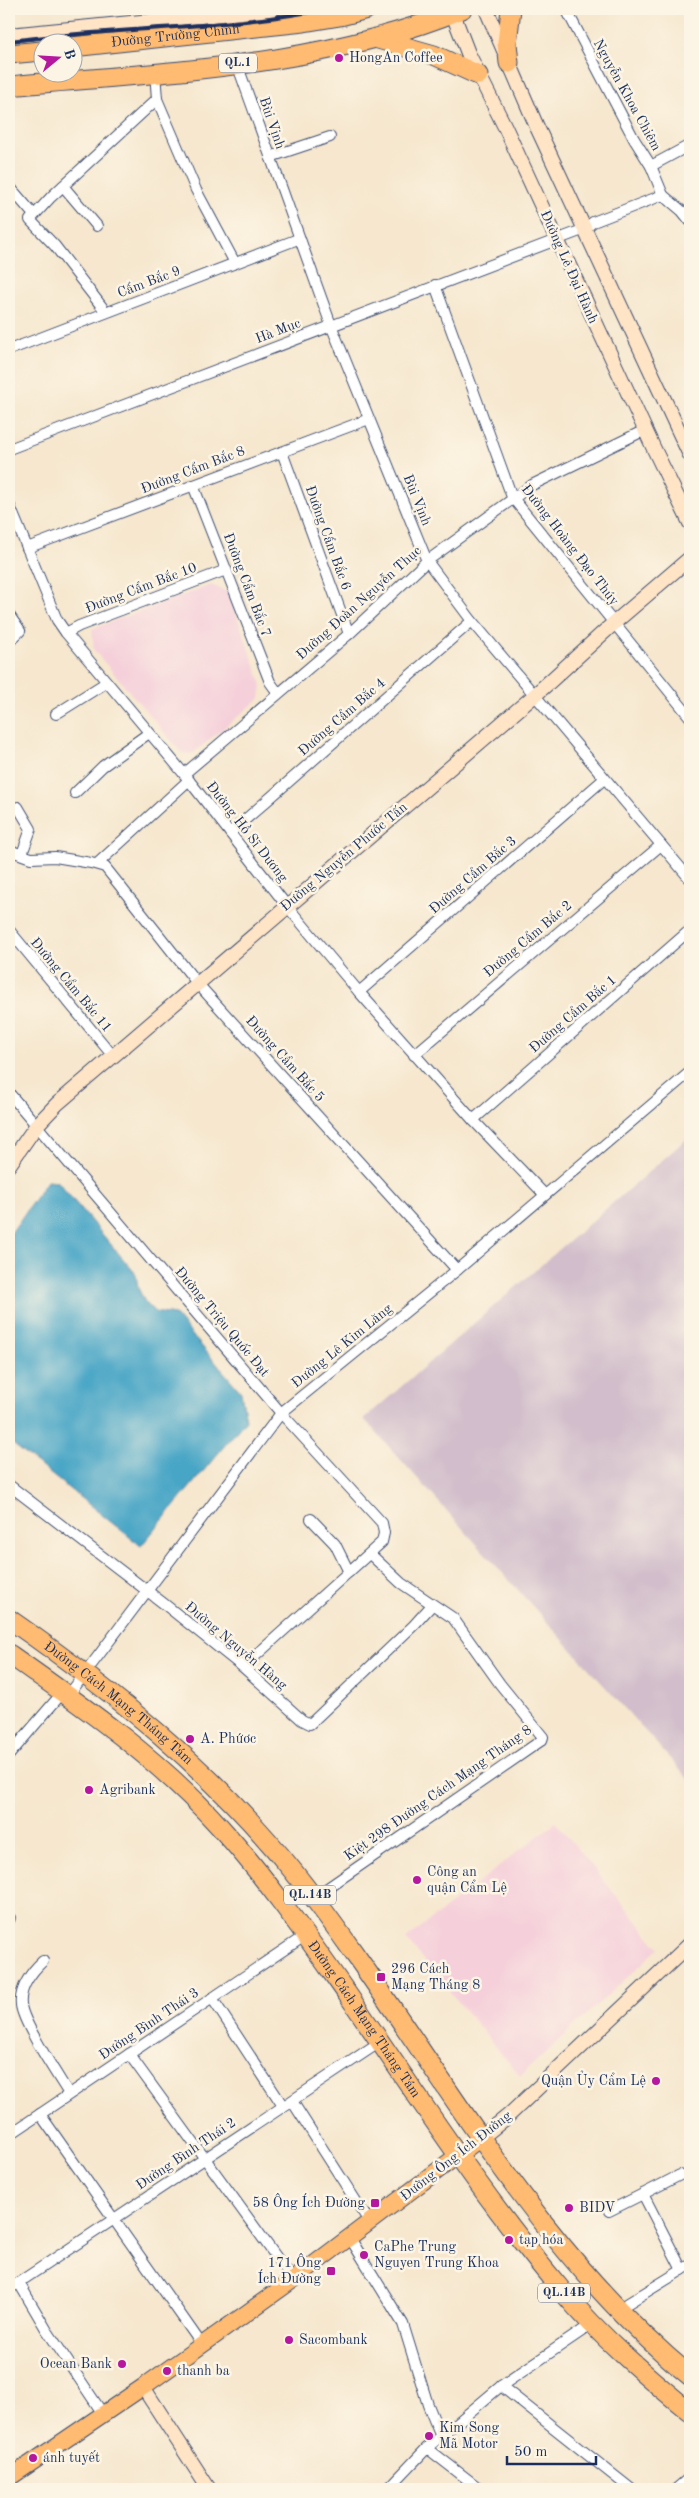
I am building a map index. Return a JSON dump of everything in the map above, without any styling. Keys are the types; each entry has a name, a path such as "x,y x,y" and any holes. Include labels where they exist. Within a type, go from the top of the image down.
{"highway":[{"name":"Đường Trường Chinh","path":"82,46 304,22 367,9"},
{"path":"509,63 507,43 510,9"},
{"name":"QL.1","path":"9,86 237,64 377,38 455,10"},
{"path":"377,38 434,55 478,75"},
{"path":"9,54 32,52"},
{"name":"Đường Cách Mạng Tháng Tám","path":"9,1619 85,1673 157,1730 209,1778 269,1842 313,1898 548,2231 617,2310 690,2376"},
{"name":"Đường Cách Mạng Tháng Tám","path":"9,1654 66,1694 145,1756 196,1802 255,1867 282,1901 459,2155 534,2258 592,2324 642,2372 690,2412"}],"main road":[{"path":"9,35 168,14 273,9"},
{"path":"486,9 584,229 690,455"},
{"name":"Đường Lê Đại Hành","path":"455,10 478,75 690,523"},
{"name":"Đường Nguyễn Phước Tấn","path":"9,1165 36,1126 57,1104 536,695 614,623 690,558"},
{"name":"Đường Ông Ích Đường","path":"10,2475 143,2387 202,2345 350,2238 459,2155 508,2116 690,1944"},
{"path":"143,2387 209,2489"}],"street":[{"name":"Nguyễn Khoa Chiêm","path":"566,9 634,139 651,166 663,195"},
{"name":"Bùi Vịnh","path":"237,64 298,239 331,326 427,560 472,621 690,879"},
{"path":"155,72 156,100 196,190 235,263"},
{"path":"32,217 156,100"},
{"path":"270,157 330,137"},
{"path":"651,166 690,145"},
{"path":"9,186 106,312"},
{"path":"63,186 97,226"},
{"path":"663,195 682,211 690,221"},
{"name":"Hà Mục","path":"9,449 584,229 593,222 663,195"},
{"name":"Cẩm Bắc 9","path":"9,350 298,239"},
{"name":"Đường Hoàng Đạo Thúy","path":"435,285 512,497 690,717"},
{"name":"Đường Cẩm Bắc 8","path":"27,548 369,419"},
{"name":"Đường Đoàn Nguyễn Thục","path":"97,864 186,777 278,693 348,634 427,560 512,497 532,485 645,430"},
{"name":"Đường Cẩm Bắc 6","path":"282,452 348,634"},
{"name":"Đường Cẩm Bắc 7","path":"193,485 270,682 278,693"},
{"name":"Đường Hồ Sĩ Dương","path":"9,504 57,620 66,633 186,777 287,906 360,992 473,1120 545,1195"},
{"name":"Đường Cẩm Bắc 10","path":"66,633 79,626 226,570"},
{"path":"9,615 20,631 9,642"},
{"name":"Đường Cẩm Bắc 4","path":"230,834 472,621"},
{"path":"56,714 107,682"},
{"path":"75,793 103,766 149,733"},
{"name":"Đường Cẩm Bắc 3","path":"360,992 604,779"},
{"path":"18,807 31,829 22,854"},
{"name":"Đường Cẩm Bắc 2","path":"414,1055 660,845"},
{"path":"9,850 31,858 54,857 97,864"},
{"name":"Đường Cẩm Bắc 5","path":"97,864 105,867 197,983 457,1270"},
{"name":"Đường Cẩm Bắc 11","path":"9,930 113,1056"},
{"name":"Đường Cẩm Bắc 1","path":"473,1120 690,930"},
{"name":"Đường Lê Kim Lăng","path":"9,1755 85,1673 281,1413 457,1270 690,1072"},
{"name":"Đường Triệu Quốc Đạt","path":"9,1093 281,1413 382,1524 384,1532 382,1542 243,1667"},
{"name":"Đường Nguyễn Hàng","path":"9,1485 147,1590 243,1667 282,1703 310,1724 414,1625 432,1605"},
{"path":"311,1519 335,1544 349,1572"},
{"name":"Kiệt 298 Đường Cách Mạng Tháng 8","path":"313,1898 542,1740 542,1734 500,1684 453,1618 401,1583 370,1554"},
{"name":"Đường Bình Thái 3","path":"9,2136 306,1935"},
{"path":"43,1961 34,1969 27,1981 21,2004 42,2048 69,2094"},
{"path":"212,1998 370,2223"},
{"name":"Đường Bình Thái 2","path":"9,2289 203,2158 380,2042"},
{"path":"129,2054 293,2280"},
{"path":"40,2114 202,2345"},
{"path":"609,2211 680,2175"},
{"path":"617,2310 686,2267 643,2194"},
{"path":"350,2238 403,2324 428,2405 441,2436"},
{"path":"19,2283 50,2337 103,2414"},
{"path":"388,2489 427,2448 501,2386 592,2324"},
{"path":"501,2386 631,2489"},
{"path":"427,2448 480,2489"},
{"path":"676,2489 690,2477"}],"shaded area":[{"path":"211,585 228,592 262,685 260,698 192,754 182,753 94,650 92,629"},
{"path":"690,1136 690,1781 364,1419"},
{"path":"556,1822 659,1948 520,2076 406,1939"}],"water":[{"path":"47,1181 58,1182 136,1274 138,1288 145,1302 155,1312 175,1315 241,1392 246,1420 141,1546 9,1441 9,1236"}],"railway":[{"path":"9,41 48,36 247,21 325,9"}],"place":[{"name":"HongAn Coffee","path":"339,58"},
{"name":"A. Phứơc","path":"190,1739"},
{"name":"Agribank","path":"89,1790"},
{"name":"Công an quận Cẩm Lệ","path":"417,1880"},
{"name":"296 Cách Mạng Tháng 8","path":"381,1977"},
{"name":"Quận Ủy Cẩm Lệ","path":"656,2081"},
{"name":"58 Ông Ích Đường","path":"375,2203"},
{"name":"BIDV","path":"569,2208"},
{"name":"tạp hóa","path":"509,2240"},
{"name":"CaPhe Trung Nguyen Trung Khoa","path":"364,2255"},
{"name":"171 Ông Ích Đường","path":"331,2271"},
{"name":"Sacombank","path":"289,2340"},
{"name":"Ocean Bank","path":"122,2364"},
{"name":"thanh ba","path":"167,2371"},
{"name":"Kim Song Mã Motor","path":"429,2436"},
{"name":"ánh tuyết","path":"33,2458"}]}
